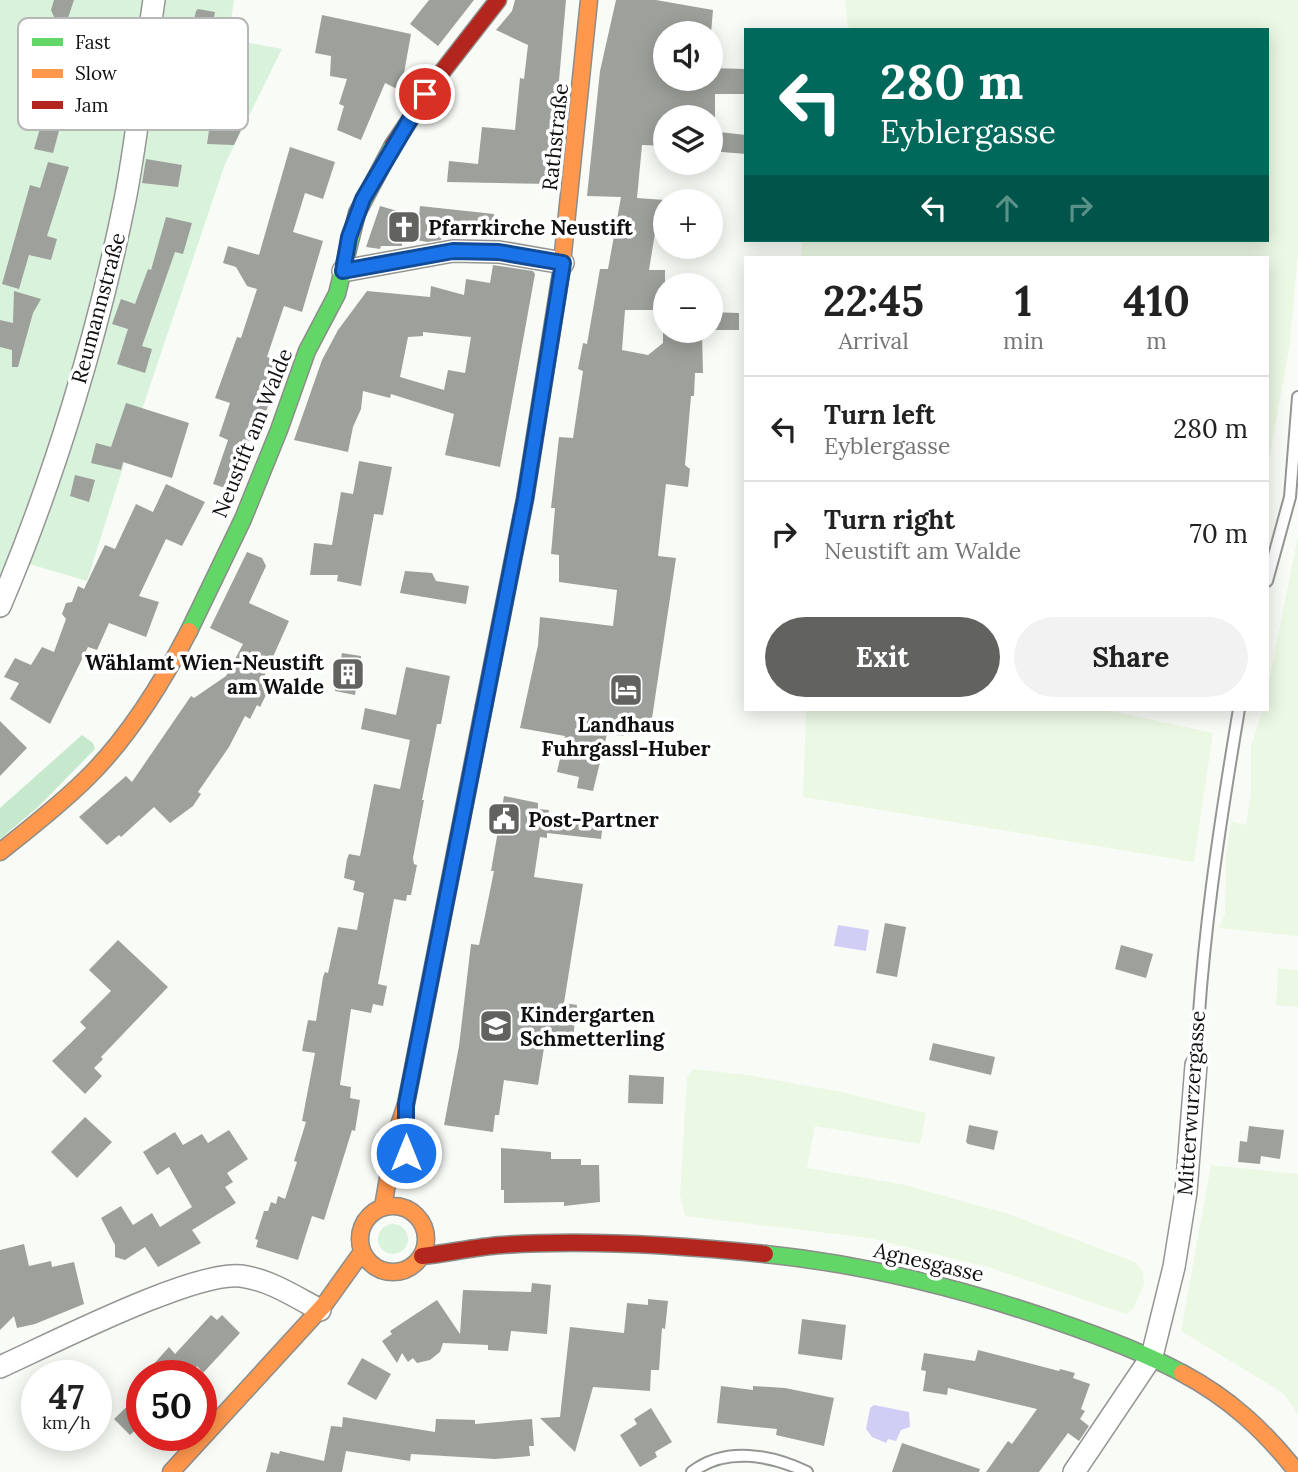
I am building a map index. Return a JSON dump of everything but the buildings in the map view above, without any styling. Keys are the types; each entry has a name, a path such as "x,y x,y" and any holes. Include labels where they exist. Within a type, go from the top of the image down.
{"street":[{"name":"Reumannstraße","path":"151,18 154,0"},
{"name":"Neustift am Walde","path":"0,852 92,772 113,749 156,686 199,610 276,438 303,359 337,293 356,214 425,94 498,0"},
{"name":"Rathstraße","path":"383,1207 395,1138 406,1104 525,499 563,263 589,0"},
{"name":"Reumannstraße","path":"0,606 20,559 73,401 115,248 136,130"},
{"path":"343,271 466,251 499,252 563,263"},
{"name":"Mitterwurzergasse","path":"1074,1472 1152,1356 1174,1267 1186,1192 1196,1065"},
{"name":"Rathstraße","path":"406,1104 406,1168"},
{"path":"406,1200 425,1228 426,1242 422,1256 414,1265 403,1271 391,1273 379,1270 362,1252 359,1238 363,1225 371,1214 383,1207 406,1200"},
{"name":"Agnesgasse","path":"425,1228 454,1237 499,1245"},
{"name":"Agnesgasse","path":"422,1256 499,1245 644,1244 743,1249 838,1263 921,1280 1008,1303 1152,1356 1209,1385 1238,1406 1280,1447 1297,1472"},
{"path":"171,1472 322,1307 362,1252"},
{"path":"322,1307 379,1270"},
{"path":"0,1367 129,1309 209,1278 238,1275 267,1281 322,1307"}],"lane":[{"path":"1269,574 1290,497 1298,397"},
{"name":"Mitterwurzergasse","path":"1196,1065 1203,951 1216,847 1239,711"},
{"path":"692,1472 705,1462 741,1456 765,1457 807,1472"}],"green space":[{"path":"0,0 234,0 231,18 18,18 18,130 242,130 225,164 87,581 26,563 0,620"},
{"path":"845,0 1298,0 1298,252 1290,343 1269,460 1269,256 801,256 802,242 1269,242 1269,28 848,26"},
{"path":"248,43 282,49 248,118"},
{"path":"1298,536 1298,936 1219,928 1225,914 1226,855 1231,821 1246,825 1251,792 1251,746 1262,711 1269,711 1269,681"},
{"path":"806,711 1111,711 1213,733 1194,862 803,797"},
{"path":"82,735 93,743 95,749 38,807 0,839 0,808"},
{"path":"1278,968 1298,970 1298,1007 1276,1005"},
{"path":"693,1069 747,1075 842,1092 926,1113 920,1144 815,1126 807,1168 901,1184 1009,1214 1135,1262 1143,1271 1144,1284 1133,1309 1126,1314 988,1267 869,1238 685,1216 680,1195 687,1078"},
{"path":"1211,1165 1298,1174 1298,1414 1283,1393 1181,1331"},
{"path":"393,1224 399,1225 407,1233 407,1245 399,1253 393,1254 387,1253 379,1245 378,1239 379,1233 387,1225"}],"water":[{"path":"838,925 869,930 866,951 834,946"},
{"path":"874,1405 909,1412 910,1427 901,1430 896,1441 888,1439 886,1443 872,1437 866,1429 870,1408"}],"traffic: fast":[{"path":"189,631 243,519 307,351 337,294 357,213 393,145"},
{"path":"765,1254 875,1271 983,1298 1102,1338 1182,1373"}],"traffic: slow":[{"path":"561,273 589,0"},
{"path":"0,852 66,798 117,745 144,709 189,631"},
{"path":"383,1207 395,1138 406,1104 484,706"},
{"path":"387,1206 399,1206 411,1211 421,1221 426,1239 424,1252 411,1267 399,1272 387,1272 375,1267 365,1257 360,1245 360,1233 365,1221 375,1211 387,1206"},
{"path":"171,1472 324,1305 362,1252"},
{"path":"1182,1373 1245,1416 1297,1472"}],"traffic: jam":[{"path":"393,145 442,72 498,0"},
{"path":"484,706 525,499 561,273"},
{"path":"422,1256 535,1243 667,1246 765,1254"}],"place":[{"name":"Pfarrkirche Neustift","path":"404,227"},
{"name":"Wählamt Wien-Neustift am Walde","path":"348,674"},
{"name":"Landhaus Fuhrgassl-Huber","path":"626,690"},
{"name":"Post-Partner","path":"504,819"},
{"name":"Kindergarten Schmetterling","path":"496,1026"}],"route":[{"path":"406,1153 406,1104 525,499 563,263 479,250 453,251 343,271 356,214 425,94"}]}
